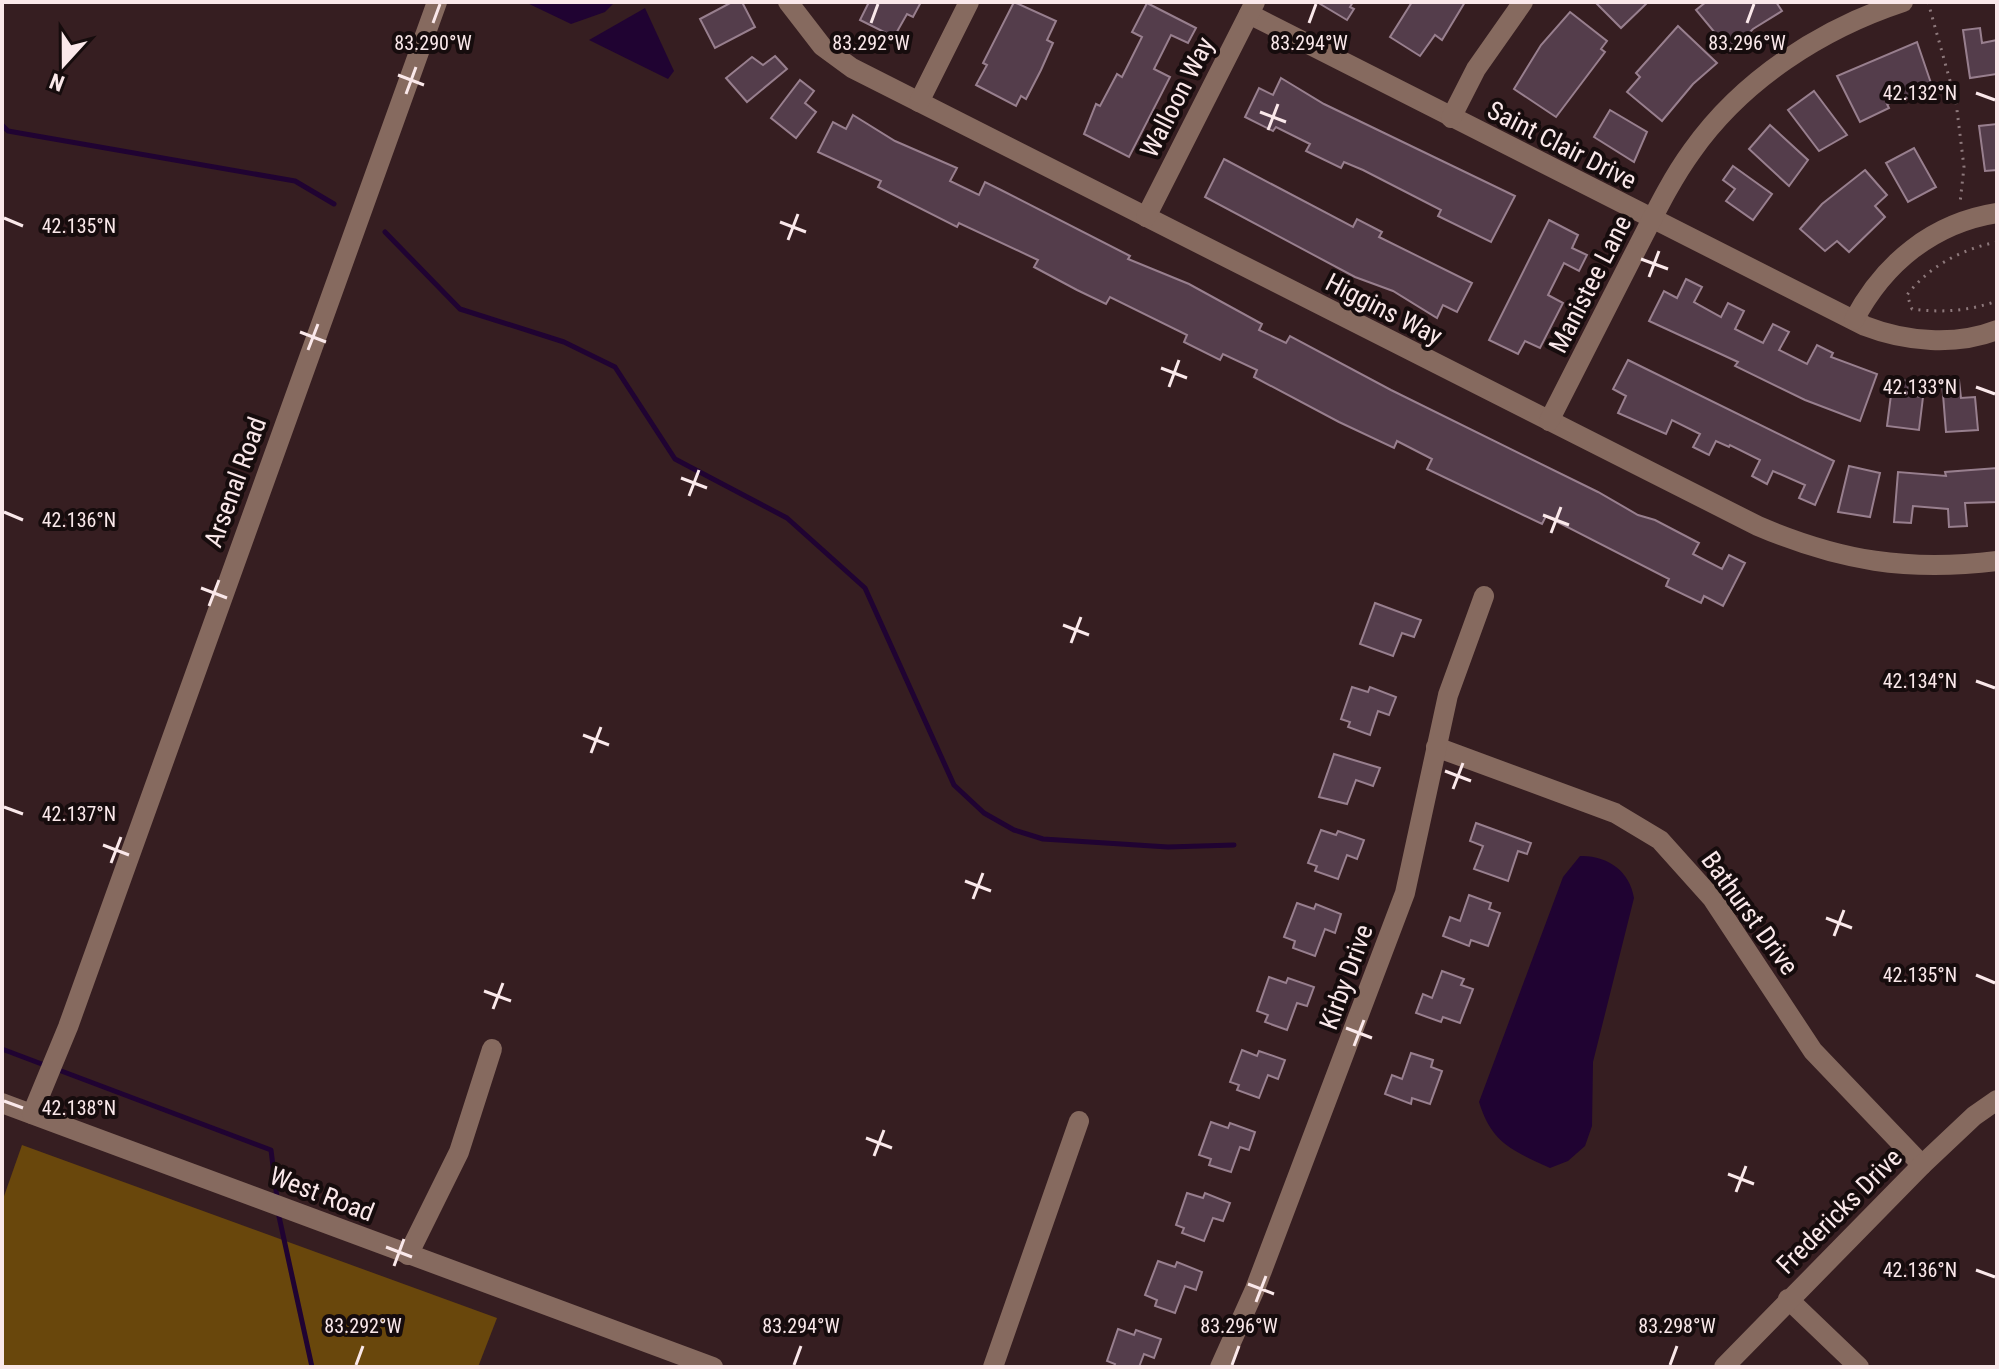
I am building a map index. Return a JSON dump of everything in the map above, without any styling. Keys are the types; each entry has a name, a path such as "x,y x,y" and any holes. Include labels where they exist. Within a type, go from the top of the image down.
{"street":[{"name":"Arsenal Road","path":"32,1114 68,1027 437,2"},
{"name":"Higgins Way","path":"788,2 831,54 919,102 1758,526 1846,558 1911,567 1997,561"},
{"path":"919,102 969,2"},
{"path":"1451,118 1476,69 1523,2"},
{"name":"Manistee Lane","path":"1549,421 1652,219 1694,148 1757,82 1849,22 1903,2"},
{"name":"Saint Clair Drive","path":"1252,8 1451,118 1881,332 1918,339 1968,337 1997,330"},
{"name":"Walloon Way","path":"1146,217 1252,8"},
{"path":"1854,320 1895,264 1922,241 1959,221 1997,213"},
{"name":"Kirby Drive","path":"1221,1366 1255,1289 1405,893 1448,695 1484,596"},
{"name":"Bathurst Drive","path":"1436,747 1615,813 1660,840 1712,898 1813,1051 1922,1165"},
{"path":"408,1255 459,1152 492,1049"},
{"name":"Fredericks Drive","path":"1724,1367 1922,1165 1974,1116 1997,1100"},
{"name":"West Road","path":"2,1103 713,1367"},
{"path":"993,1367 1079,1121"},
{"path":"1788,1299 1859,1367"}],"path":[{"path":"1928,2 1949,70 1961,138 1964,167 1959,221"},
{"path":"1997,242 1971,248 1938,265 1907,295 1912,309 1933,311 1967,309 1997,301"}],"shaded area":[{"path":"525,2 615,2 605,12 571,24"},
{"path":"645,8 674,71 668,79 589,40"},
{"path":"1580,856 1599,858 1616,866 1628,880 1634,898 1593,1062 1592,1126 1585,1146 1568,1161 1550,1168 1497,1137 1479,1102 1563,877"},
{"path":"22,1145 497,1318 478,1367 2,1367 2,1202"}],"building":[{"path":"732,2 742,2 755,27 715,48 700,19"},
{"path":"869,2 921,2 913,17 907,14 894,37 860,20"},
{"path":"1014,2 1056,21 1047,40 1053,43 1041,70 1026,99 1021,96 1016,106 976,85 987,65 983,63"},
{"path":"1317,2 1353,2 1350,7 1354,9 1347,20"},
{"path":"1412,2 1465,2 1442,40 1435,35 1420,56 1390,37"},
{"path":"1595,2 1648,2 1621,28"},
{"path":"1706,2 1776,2 1782,11 1753,29 1730,51 1696,10"},
{"path":"1147,3 1196,28 1188,43 1171,35 1154,69 1170,77 1129,157 1084,134 1096,104 1100,106 1117,74 1122,77 1142,37 1132,32"},
{"path":"1570,12 1607,41 1601,49 1605,52 1556,117 1514,89 1541,45"},
{"path":"1678,26 1717,63 1693,84 1662,121 1627,92 1640,77 1636,73"},
{"path":"1980,28 1982,43 1997,40 1997,74 1970,78 1963,30"},
{"path":"1917,42 1933,89 1887,104 1889,108 1860,122 1837,76"},
{"path":"775,56 787,69 747,102 726,78 752,57 763,65"},
{"path":"1281,78 1324,104 1515,196 1491,242 1438,216 1441,210 1363,170 1344,162 1341,168 1306,151 1310,144 1276,127 1273,131 1245,117 1259,88 1273,95"},
{"path":"800,80 814,91 805,103 816,112 796,138 771,118"},
{"path":"1814,91 1847,135 1819,151 1788,110"},
{"path":"1610,110 1647,132 1634,162 1594,137"},
{"path":"853,115 895,141 957,168 950,181 979,195 985,182 1130,256 1128,259 1189,284 1262,324 1259,330 1286,343 1290,336 1391,390 1699,543 1693,554 1722,569 1729,555 1745,563 1723,606 1704,596 1701,603 1666,586 1669,579 1546,516 1542,524 1427,469 1432,459 1397,441 1394,448 1339,422 1254,377 1257,370 1223,354 1220,360 1184,342 1187,335 1110,297 1106,304 1077,290 1034,267 1038,260 959,223 957,227 878,187 881,181 818,152 833,122 846,129"},
{"path":"1997,124 1997,170 1985,171 1979,126"},
{"path":"1770,125 1808,160 1789,186 1749,149"},
{"path":"1914,148 1936,187 1908,202 1886,163"},
{"path":"1224,159 1353,227 1357,219 1382,232 1379,237 1472,283 1457,312 1443,305 1437,318 1393,291 1355,277 1205,197"},
{"path":"1733,166 1772,194 1753,220 1726,201 1735,189 1723,180"},
{"path":"1865,170 1887,195 1875,206 1885,217 1849,252 1837,241 1825,251 1800,229 1822,204"},
{"path":"1549,220 1578,235 1572,248 1587,255 1579,271 1564,263 1548,295 1563,303 1540,348 1525,341 1518,354 1489,340"},
{"path":"1686,279 1702,287 1694,302 1721,317 1728,303 1744,311 1735,329 1763,343 1773,324 1789,332 1779,350 1807,364 1817,345 1833,353 1831,357 1877,374 1860,421 1805,400 1735,366 1738,362 1649,321 1664,291 1677,298"},
{"path":"1628,360 1834,461 1815,505 1799,498 1805,485 1773,471 1767,484 1752,476 1760,460 1730,445 1716,441 1709,455 1693,447 1700,434 1672,420 1666,434 1618,413 1626,396 1613,389"},
{"path":"1893,379 1909,381 1908,395 1923,397 1919,430 1887,426"},
{"path":"1959,380 1961,398 1975,397 1978,430 1946,432 1942,382"},
{"path":"1849,466 1880,473 1870,517 1838,512"},
{"path":"1997,468 1997,502 1965,503 1967,526 1949,527 1948,509 1913,506 1911,523 1894,522 1898,472 1946,476 1945,472"},
{"path":"1375,603 1421,620 1414,637 1402,633 1393,656 1360,644"},
{"path":"1352,687 1368,692 1370,687 1396,697 1389,715 1378,711 1370,735 1348,727 1350,722 1341,719"},
{"path":"1334,754 1380,768 1373,786 1356,780 1347,804 1319,797"},
{"path":"1476,823 1531,843 1527,854 1518,851 1508,881 1474,869 1483,846 1470,841"},
{"path":"1321,830 1336,835 1338,831 1364,840 1357,859 1347,855 1338,879 1315,871 1317,866 1308,863"},
{"path":"1469,895 1491,903 1489,909 1500,913 1488,946 1471,940 1469,946 1443,936 1450,917 1460,921"},
{"path":"1297,903 1314,909 1316,904 1341,914 1335,933 1325,929 1315,956 1293,948 1295,941 1284,937"},
{"path":"1442,971 1464,979 1461,985 1473,989 1460,1023 1443,1017 1441,1022 1416,1013 1423,994 1432,998"},
{"path":"1269,977 1286,983 1288,978 1314,987 1307,1006 1297,1003 1287,1030 1265,1022 1268,1015 1257,1011"},
{"path":"1242,1050 1257,1056 1259,1051 1285,1060 1278,1079 1268,1075 1259,1098 1237,1090 1239,1085 1230,1082"},
{"path":"1411,1053 1433,1060 1431,1067 1442,1071 1430,1104 1412,1098 1411,1104 1385,1094 1392,1075 1402,1079"},
{"path":"1211,1122 1228,1128 1230,1123 1255,1132 1249,1150 1240,1147 1231,1172 1209,1165 1211,1159 1199,1155"},
{"path":"1187,1193 1203,1198 1205,1193 1230,1203 1223,1221 1213,1218 1204,1241 1182,1233 1184,1228 1176,1225"},
{"path":"1158,1261 1175,1267 1177,1262 1202,1272 1196,1290 1185,1286 1175,1313 1155,1306 1157,1300 1145,1295"},
{"path":"1118,1329 1134,1335 1136,1330 1161,1339 1154,1358 1144,1354 1139,1367 1114,1367 1115,1364 1107,1361"}],"waterway":[{"path":"2,125 8,131 295,181 334,204"},
{"path":"385,232 460,309 564,342 615,367 675,459 787,518 865,588 954,785 984,813 1014,830 1043,839 1168,847 1234,845"},
{"path":"2,1049 47,1066"},
{"path":"56,1069 271,1150 277,1198"},
{"path":"278,1212 312,1367"}]}
